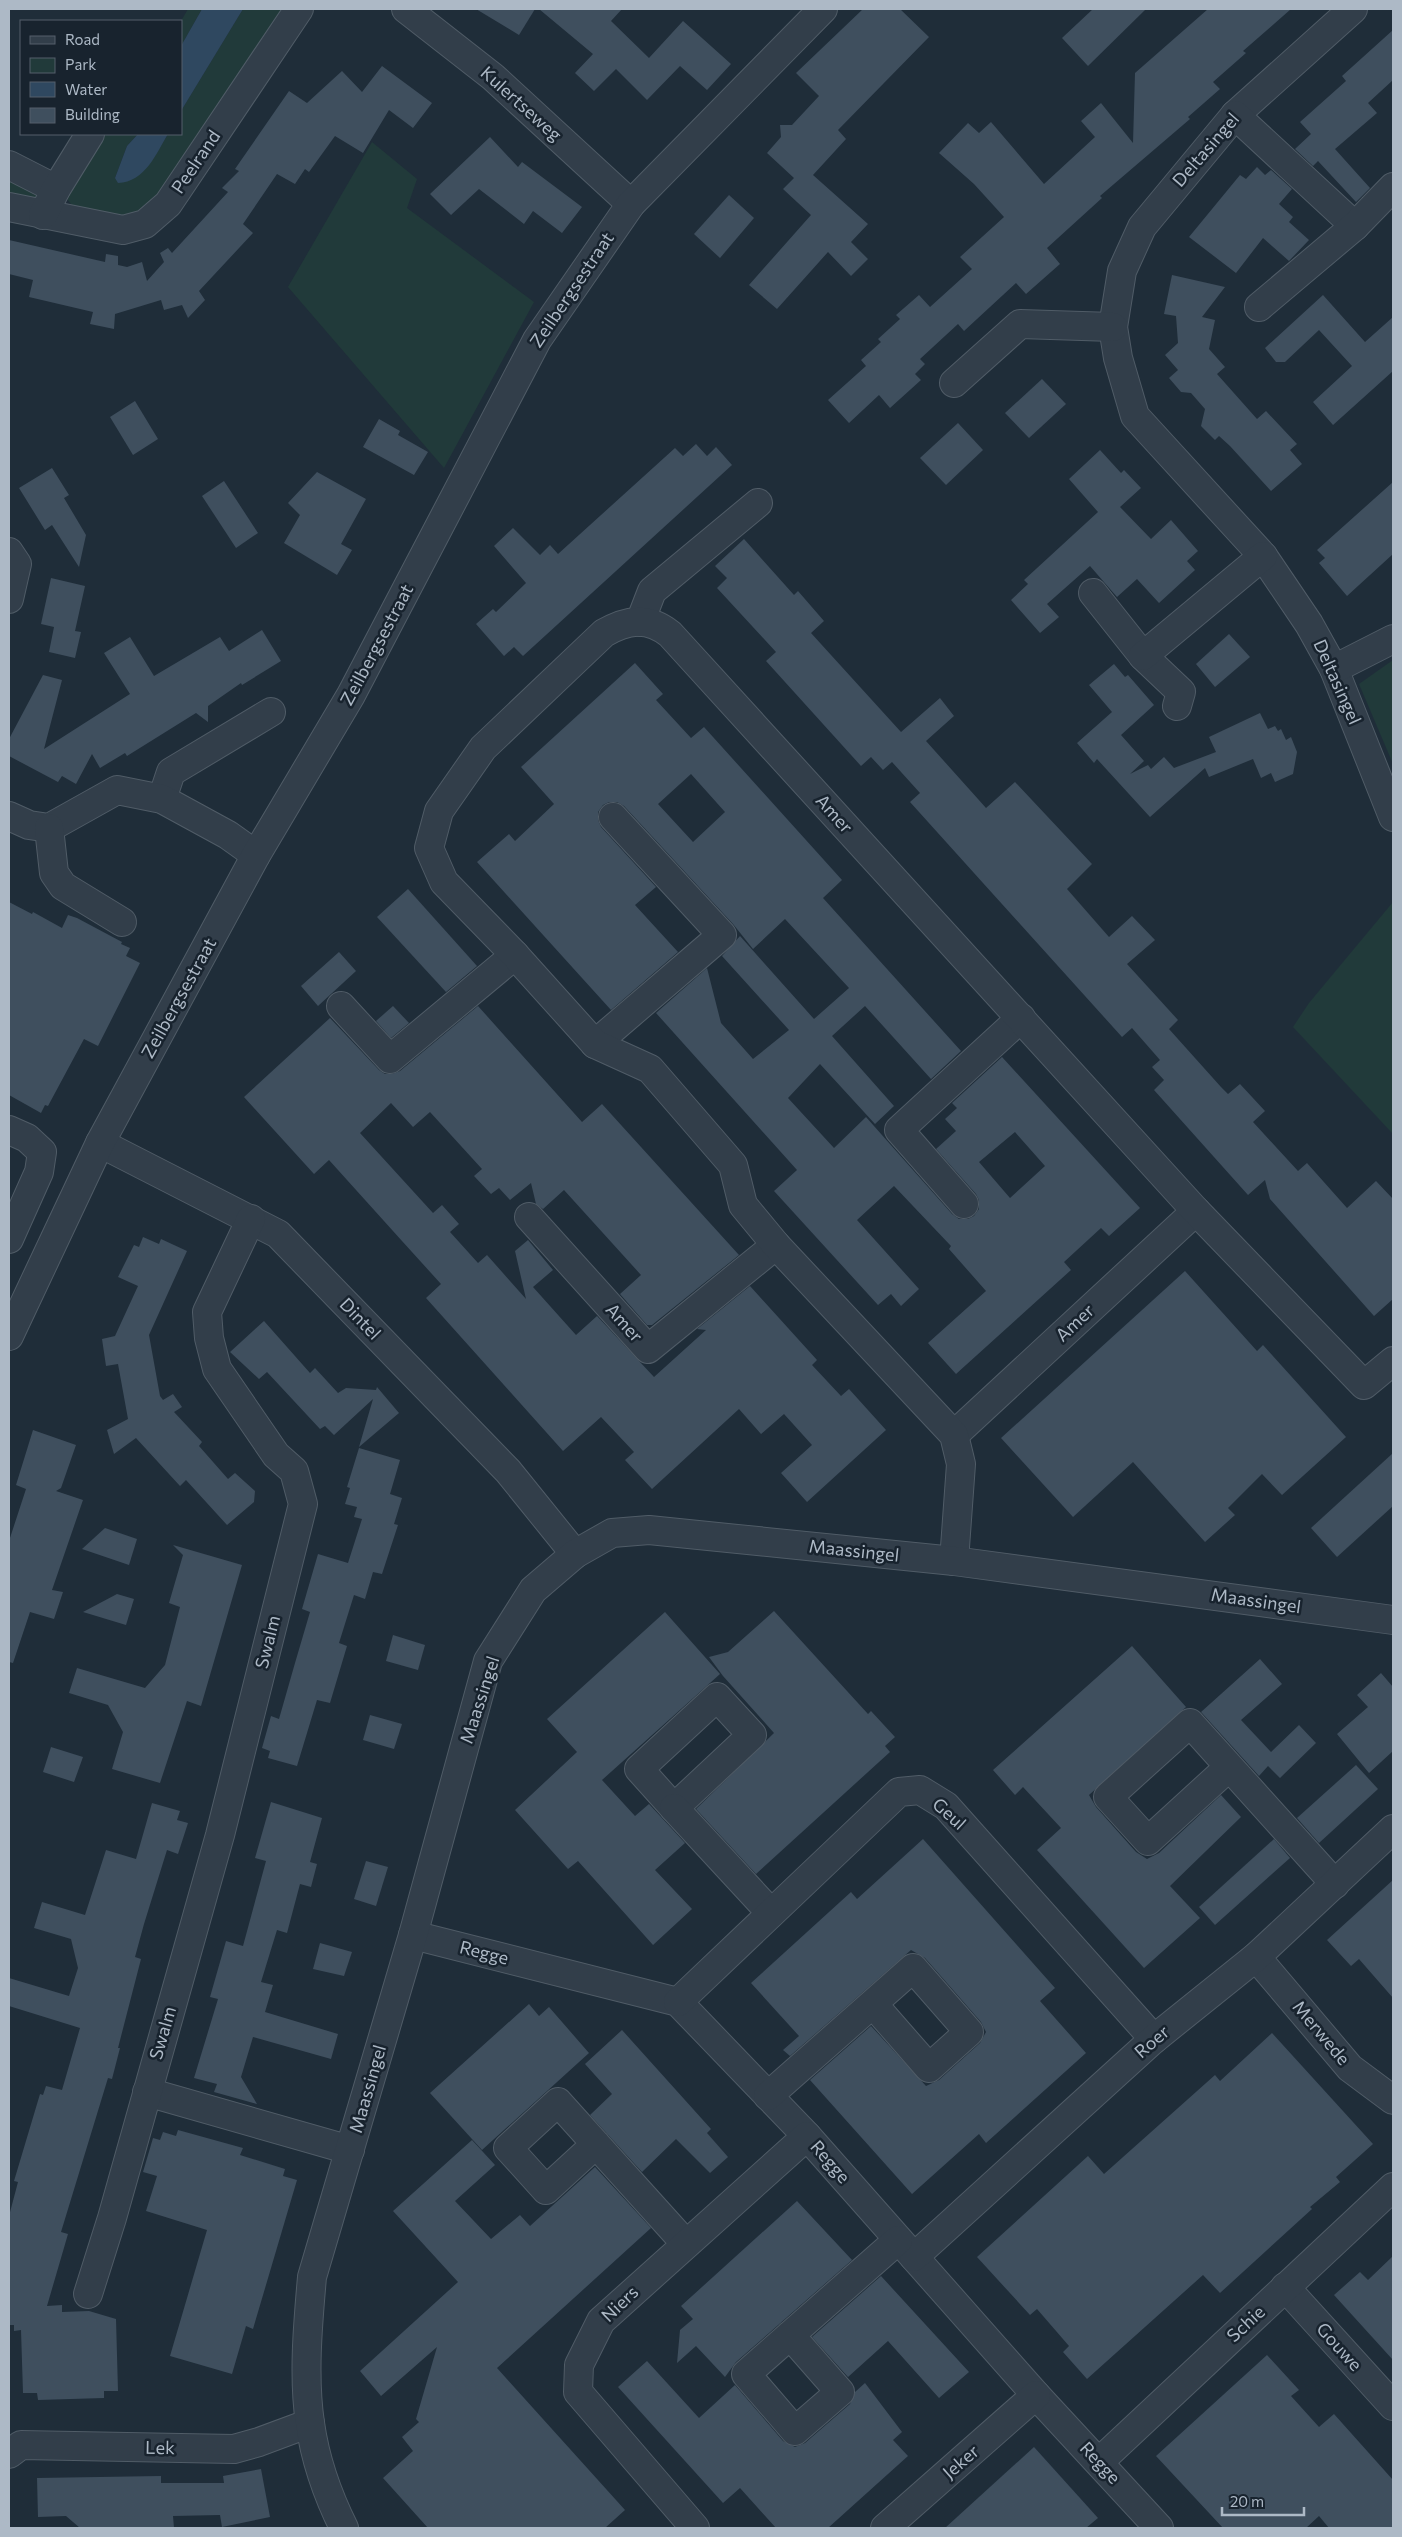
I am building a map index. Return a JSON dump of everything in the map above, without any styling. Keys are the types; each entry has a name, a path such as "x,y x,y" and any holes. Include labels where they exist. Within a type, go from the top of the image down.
{"street":[{"name":"Peelrand","path":"9,207 122,230 145,224 168,204 299,9"},
{"name":"Kulertseweg","path":"406,9 493,77 631,204"},
{"name":"Zeilbergsestraat","path":"9,1336 100,1143 256,855 351,695 537,340 631,204 823,9"},
{"name":"Deltasingel","path":"1353,9 1235,116 1142,227 1122,271 1113,327 1118,358 1135,416 1263,556 1309,624 1334,669 1393,817"},
{"path":"1235,116 1355,226"},
{"path":"43,215 56,189 89,135"},
{"path":"9,165 56,189"},
{"path":"1259,307 1355,226 1393,187"},
{"path":"954,383 1020,324 1113,327"},
{"path":"640,622 652,591 758,503"},
{"path":"9,552 17,564 9,599"},
{"path":"1142,656 1263,556"},
{"path":"1093,593 1142,656 1181,692 1177,706"},
{"name":"Amer","path":"954,1561 961,1464 954,1435 776,1245 743,1205 733,1164 650,1069 595,1044 515,955 444,882 429,848 439,811 483,748 604,633 622,623 640,622 658,625 670,634 1196,1210 1364,1385 1393,1361"},
{"path":"1334,669 1393,639"},
{"path":"162,799 171,772 271,712"},
{"path":"9,816 29,825 49,828 117,790 162,799 228,835 256,855"},
{"path":"595,1044 722,935 613,817"},
{"path":"49,828 54,873 63,886 122,922"},
{"path":"341,1006 390,1059 515,955"},
{"path":"964,1204 899,1130 1021,1018"},
{"path":"9,1130 27,1138 42,1152 40,1172 9,1239"},
{"name":"Dintel","path":"100,1143 278,1234 508,1471 575,1554"},
{"name":"Amer","path":"954,1435 1196,1210"},
{"name":"Amer","path":"529,1218 648,1350 776,1245"},
{"name":"Swalm","path":"88,2294 112,2218 220,1834 303,1504 294,1471 276,1455 217,1369 209,1338 208,1312 251,1219"},
{"name":"Maassingel","path":"344,2528 328,2496 310,2423 307,2335 312,2277 414,1935 488,1661 533,1590 575,1554 612,1533 649,1530 954,1561 1393,1620"},
{"path":"1229,1767 1334,1884"},
{"name":"Geul","path":"678,2002 899,1792 920,1790 946,1806 1154,2039"},
{"path":"674,1808 771,1913"},
{"name":"Roer","path":"790,2335 906,2248 1154,2039 1256,1957 1393,1829"},
{"name":"Regge","path":"414,1935 678,2002 807,2136 1036,2395 1159,2528"},
{"name":"Merwede","path":"1256,1957 1350,2068 1393,2100"},
{"path":"768,2096 873,2004"},
{"path":"147,2092 350,2150"},
{"name":"Niers","path":"695,2528 578,2392 579,2365 601,2321 807,2136"},
{"path":"596,2144 686,2244"},
{"name":"Schie","path":"1099,2462 1393,2187"},
{"name":"Gouwe","path":"1285,2287 1393,2406"},
{"name":"Jeker","path":"885,2528 1036,2395"},
{"name":"Lek","path":"9,2454 20,2445 234,2448 259,2442 310,2423"}],"green space":[{"path":"188,9 202,9 182,44 182,20"},
{"path":"243,9 291,9 168,184 147,207 122,220 78,213 67,199 100,135 137,135 127,146 115,178 153,159 167,135 182,135 182,109"},
{"path":"372,142 417,179 407,208 534,302 444,468 288,287"},
{"path":"9,174 35,186 36,200 9,201"},
{"path":"1393,660 1393,764 1359,684"},
{"path":"1393,902 1393,1134 1293,1027 1309,1003"}],"water":[{"path":"202,9 243,9 182,109 182,44"},
{"path":"137,135 167,135 149,166 143,172 136,178 118,183 115,178 127,146"}],"building":[{"path":"476,9 535,9 519,35"},
{"path":"539,9 622,9 611,21 649,58 683,21 731,64 707,90 680,66 647,100 616,69 594,91 575,73 593,54"},
{"path":"863,9 900,9 929,37 838,130 846,139 813,175 868,224 851,242 868,259 851,276 828,252 777,309 749,285 811,215 783,189 794,178 767,153 781,137 780,125 792,125 819,96 796,73"},
{"path":"1093,9 1146,9 1088,66 1062,38"},
{"path":"1208,9 1291,9 1243,51 1246,53 1213,82 1220,89 1188,117 1190,119 1100,196 1102,198 1047,248 1060,264 1026,294 1016,283 964,331 958,324 920,359 925,364 915,374 921,380 890,408 879,395 849,423 828,400 866,366 861,360 881,342 878,339 900,319 896,315 919,295 930,307 972,269 960,257 1004,217 974,184 939,153 968,123 979,133 991,122 1044,184 1095,137 1081,121 1101,103 1133,143 1135,73"},
{"path":"1393,30 1393,80 1368,103 1377,113 1335,149 1370,188 1356,202 1318,161 1313,166 1295,149 1311,134 1300,122 1346,81 1342,76"},
{"path":"382,66 432,103 413,128 389,110 363,153 335,136 309,172 305,169 295,184 277,174 243,224 253,233 199,291 205,300 188,318 182,305 164,310 161,300 115,314 114,329 90,324 93,312 29,297 33,280 9,274 9,240 105,262 106,254 118,256 118,265 127,267 142,262 147,281 164,262 160,253 168,248 172,253 228,192 222,188 239,171 235,169 289,91 307,103 342,71 362,92"},
{"path":"490,137 518,167 522,162 582,207 562,233 533,211 524,224 479,189 451,215 430,194"},
{"path":"1257,167 1265,175 1271,170 1292,189 1279,204 1293,217 1289,222 1309,240 1289,261 1263,238 1236,273 1189,237 1240,175 1246,179"},
{"path":"729,195 754,218 720,258 694,234"},
{"path":"1172,275 1225,287 1202,317 1215,320 1209,349 1225,367 1217,374 1257,419 1266,411 1297,444 1290,450 1302,464 1271,491 1230,446 1219,436 1215,440 1201,426 1205,409 1191,393 1181,392 1169,378 1178,370 1165,355 1178,343 1176,316 1164,314"},
{"path":"1323,295 1365,342 1393,317 1393,371 1333,425 1313,402 1352,366 1319,330 1285,362 1276,362 1265,348"},
{"path":"1042,379 1066,404 1029,438 1005,413"},
{"path":"135,401 158,439 133,455 110,417"},
{"path":"379,419 400,431 398,435 428,452 414,475 363,447"},
{"path":"958,423 983,450 946,485 920,458"},
{"path":"696,444 707,456 716,447 732,465 523,656 514,647 504,656 476,624 493,609 496,612 526,583 494,546 513,528 540,555 550,545 558,554 675,448 683,456"},
{"path":"1100,450 1121,473 1124,470 1141,488 1120,507 1151,539 1171,520 1198,551 1187,561 1195,570 1159,603 1137,579 1117,597 1090,566 1047,604 1059,617 1040,633 1011,600 1028,584 1024,580 1098,512 1069,479"},
{"path":"52,468 69,495 64,498 86,535 79,567 52,525 45,530 19,488"},
{"path":"317,472 366,499 341,544 352,550 337,575 284,543 300,515 288,503"},
{"path":"224,481 258,533 236,548 202,496"},
{"path":"1393,482 1393,554 1347,596 1319,563 1325,558 1317,550"},
{"path":"744,539 794,595 798,591 824,621 811,633 901,732 940,698 954,716 926,741 986,808 1015,782 1092,864 1067,889 1109,937 1132,916 1155,940 1127,964 1178,1020 1169,1029 1221,1087 1228,1094 1240,1084 1265,1111 1253,1122 1298,1171 1307,1163 1347,1208 1376,1181 1393,1199 1393,1299 1374,1316 1270,1199 1265,1180 1248,1195 1154,1090 1164,1080 1152,1067 1160,1060 1132,1028 1122,1037 910,802 920,793 892,762 883,770 871,757 861,766 766,661 776,652 717,588 727,578 715,566"},
{"path":"51,578 85,586 75,631 81,632 75,658 49,652 54,627 41,624"},
{"path":"262,630 281,661 242,685 241,683 208,706 208,722 196,713 127,756 125,753 100,768 92,754 76,784 62,776 58,782 9,756 9,739 43,675 62,680 44,749 130,694 104,653 130,637 154,676 220,637 229,651"},
{"path":"1229,634 1250,657 1215,687 1196,664"},
{"path":"635,663 663,694 656,700 691,738 704,727 842,880 823,898 961,1051 931,1079 865,1006 832,1036 894,1106 875,1124 820,1064 788,1098 834,1148 866,1117 952,1214 959,1219 968,1219 974,1216 979,1209 979,1200 976,1194 936,1149 956,1131 945,1119 957,1108 952,1103 1002,1057 1140,1208 1109,1236 1101,1228 1064,1262 1071,1270 956,1374 928,1343 986,1291 949,1249 951,1246 894,1186 857,1220 919,1289 901,1306 891,1294 878,1305 774,1191 797,1170 656,1013 707,968 721,1023 753,1059 789,1030 722,956 740,936 814,1019 849,988 785,919 753,949 733,924 624,806 617,802 609,802 603,805 598,812 598,820 601,827 656,887 635,905 678,952 611,1010 477,862 509,834 515,841 554,804 521,767","holes":["691,774 725,812 693,842 658,804","1015,1132 1045,1166 1010,1198 979,1162"]},
{"path":"1114,664 1125,677 1128,675 1154,705 1121,735 1144,761 1130,774 1148,765 1151,769 1164,757 1174,768 1216,752 1209,737 1260,713 1268,729 1275,726 1278,731 1281,729 1286,740 1291,737 1297,752 1293,774 1275,782 1271,773 1261,778 1253,759 1209,777 1205,768 1150,817 1097,759 1094,763 1077,743 1112,712 1089,685"},
{"path":"408,889 477,966 446,992 377,917"},
{"path":"9,902 32,914 33,912 62,928 68,915 77,918 122,942 121,944 130,948 126,956 140,963 98,1046 84,1039 48,1106 45,1105 41,1113 9,1095"},
{"path":"339,952 356,971 318,1006 301,986"},
{"path":"393,1006 409,1023 391,1038 376,1021"},
{"path":"478,1006 582,1122 602,1104 739,1255 652,1325 647,1325 620,1294 641,1275 564,1190 543,1209 536,1204 531,1183 510,1200 499,1188 491,1194 474,1176 482,1169 430,1112 413,1127 391,1103 360,1133 433,1213 442,1205 459,1224 450,1232 478,1263 487,1255 526,1299 515,1251 528,1240 553,1270 533,1287 576,1335 597,1316 654,1377 706,1330 697,1329 750,1286 817,1360 812,1365 841,1396 849,1389 886,1430 807,1502 781,1473 812,1445 784,1414 761,1434 739,1409 652,1489 625,1460 634,1452 601,1417 563,1451 426,1298 441,1284 329,1160 314,1174 244,1097 330,1018 379,1070 385,1074 392,1074 400,1071"},
{"path":"143,1237 159,1244 161,1239 187,1251 149,1335 160,1396 163,1400 173,1394 182,1407 174,1412 202,1442 199,1446 228,1479 235,1473 255,1491 254,1502 227,1525 186,1480 180,1486 136,1438 114,1454 107,1430 128,1419 118,1364 106,1366 102,1339 115,1336 138,1286 118,1277 134,1245 139,1247"},
{"path":"1185,1271 1257,1351 1263,1345 1346,1437 1282,1495 1262,1474 1228,1508 1235,1515 1205,1542 1133,1462 1073,1517 1001,1438"},
{"path":"264,1321 310,1373 315,1368 338,1393 346,1388 376,1390 377,1387 399,1413 359,1447 373,1399 334,1435 325,1426 320,1429 267,1372 259,1379 230,1352"},
{"path":"33,1430 76,1445 61,1488 56,1491 83,1500 52,1590 63,1592 54,1619 30,1612 13,1663 9,1662 9,1541 26,1489 16,1485"},
{"path":"359,1448 400,1460 390,1494 402,1498 394,1524 398,1525 382,1574 373,1572 365,1599 354,1595 339,1643 347,1646 330,1703 317,1700 297,1766 268,1758 270,1751 262,1748 271,1716 279,1719 310,1612 302,1609 318,1554 348,1563 362,1519 354,1517 357,1507 345,1504 350,1488 347,1487"},
{"path":"1393,1453 1393,1506 1337,1557 1311,1528"},
{"path":"105,1528 137,1539 129,1565 82,1549"},
{"path":"173,1545 242,1565 201,1706 187,1701 160,1783 112,1769 123,1732 108,1705 69,1693 77,1668 145,1688 165,1665 180,1607 169,1603 183,1555"},
{"path":"117,1594 134,1599 126,1625 83,1612"},
{"path":"774,1611 868,1714 871,1711 895,1737 885,1746 890,1752 756,1874 696,1809 774,1733 723,1676 709,1657 728,1652"},
{"path":"665,1612 720,1674 602,1780 635,1816 649,1804 685,1843 655,1870 692,1909 653,1945 578,1861 568,1869 515,1810 577,1752 547,1719"},
{"path":"393,1635 425,1645 418,1670 386,1661"},
{"path":"1132,1646 1186,1707 1089,1795 1096,1807 1136,1852 1147,1859 1159,1853 1221,1795 1241,1817 1170,1886 1200,1918 1144,1968 1037,1850 1061,1828 1023,1787 1015,1795 993,1770"},
{"path":"1260,1659 1282,1684 1241,1720 1271,1752 1299,1725 1316,1743 1280,1778 1268,1766 1259,1776 1201,1712"},
{"path":"1381,1673 1393,1687 1393,1751 1369,1773 1337,1734 1368,1707 1357,1695"},
{"path":"370,1715 402,1724 394,1749 363,1740"},
{"path":"51,1747 83,1757 74,1782 43,1772"},
{"path":"1356,1765 1378,1789 1319,1843 1297,1818"},
{"path":"271,1802 322,1818 310,1862 317,1864 311,1887 300,1884 287,1933 277,1930 261,1982 273,1985 265,2012 338,2034 331,2059 253,2037 241,2077 257,2104 214,2092 217,2084 194,2078 218,1999 210,1997 226,1941 243,1946 266,1861 255,1858"},
{"path":"152,1803 180,1811 177,1820 188,1823 178,1854 167,1850 144,1924 135,1957 141,1959 118,2048 120,2048 112,2079 108,2078 61,2232 68,2234 47,2306 62,2305 62,2312 89,2311 116,2319 118,2391 104,2391 104,2398 38,2400 37,2393 23,2393 21,2330 14,2331 14,2325 9,2325 9,2216 18,2182 14,2181 40,2094 43,2095 46,2086 62,2090 80,2028 9,2006 9,1978 69,1996 78,1968 71,1939 34,1928 42,1902 85,1915 106,1850 136,1859"},
{"path":"923,1839 1055,1988 1040,2001 1086,2053 986,2143 979,2134 912,2194 810,2080 871,2026 926,2086 939,2080 980,2043 986,2032 981,2022 925,1958 911,1950 790,2056 783,2050 799,2036 751,1983 851,1892 857,1899"},
{"path":"1274,1839 1290,1858 1215,1925 1199,1907"},
{"path":"366,1861 388,1867 376,1906 354,1899"},
{"path":"1393,1880 1393,1998 1359,1959 1351,1966 1327,1940"},
{"path":"320,1943 352,1952 344,1976 313,1969"},
{"path":"529,2004 539,2016 549,2007 589,2053 482,2150 430,2093"},
{"path":"622,2030 711,2129 707,2133 728,2157 710,2173 676,2139 642,2172 590,2115 612,2094 585,2064"},
{"path":"1272,2033 1373,2144 1336,2177 1340,2182 1310,2207 1312,2209 1220,2293 1203,2275 1087,2379 1063,2352 1069,2346 1037,2309 1030,2315 977,2257 1088,2156 1104,2174 1215,2075 1220,2081"},
{"path":"178,2130 243,2148 240,2155 285,2169 283,2176 297,2180 253,2329 246,2326 232,2374 170,2356 207,2230 146,2211 157,2176 143,2172 153,2138 160,2140 163,2132 176,2136"},
{"path":"472,2140 495,2165 455,2201 491,2239 520,2215 530,2226 595,2167 651,2228 497,2368 625,2510 605,2528 428,2528 383,2478 413,2451 402,2437 419,2422 416,2419 437,2347 381,2396 360,2371 458,2282 393,2211"},
{"path":"797,2201 852,2260 736,2362 725,2377 696,2346 677,2363 680,2330 693,2319 681,2306"},
{"path":"1393,2256 1393,2360 1334,2295 1360,2272 1368,2280"},
{"path":"881,2276 969,2372 939,2398 888,2341 848,2377 812,2337"},
{"path":"1267,2355 1299,2390 1291,2396 1319,2427 1334,2414 1393,2480 1393,2528 1329,2528 1319,2516 1306,2528 1223,2528 1156,2456"},
{"path":"647,2361 699,2418 735,2385 783,2441 795,2447 805,2443 850,2404 855,2392 865,2383 902,2432 893,2440 908,2456 828,2528 776,2528 740,2488 723,2503 618,2387"},
{"path":"1034,2447 1098,2518 1086,2528 945,2528"},
{"path":"261,2469 270,2517 222,2527 220,2515 173,2516 174,2528 80,2528 66,2516 38,2517 37,2478 161,2476 161,2483 224,2483 223,2476"}]}
